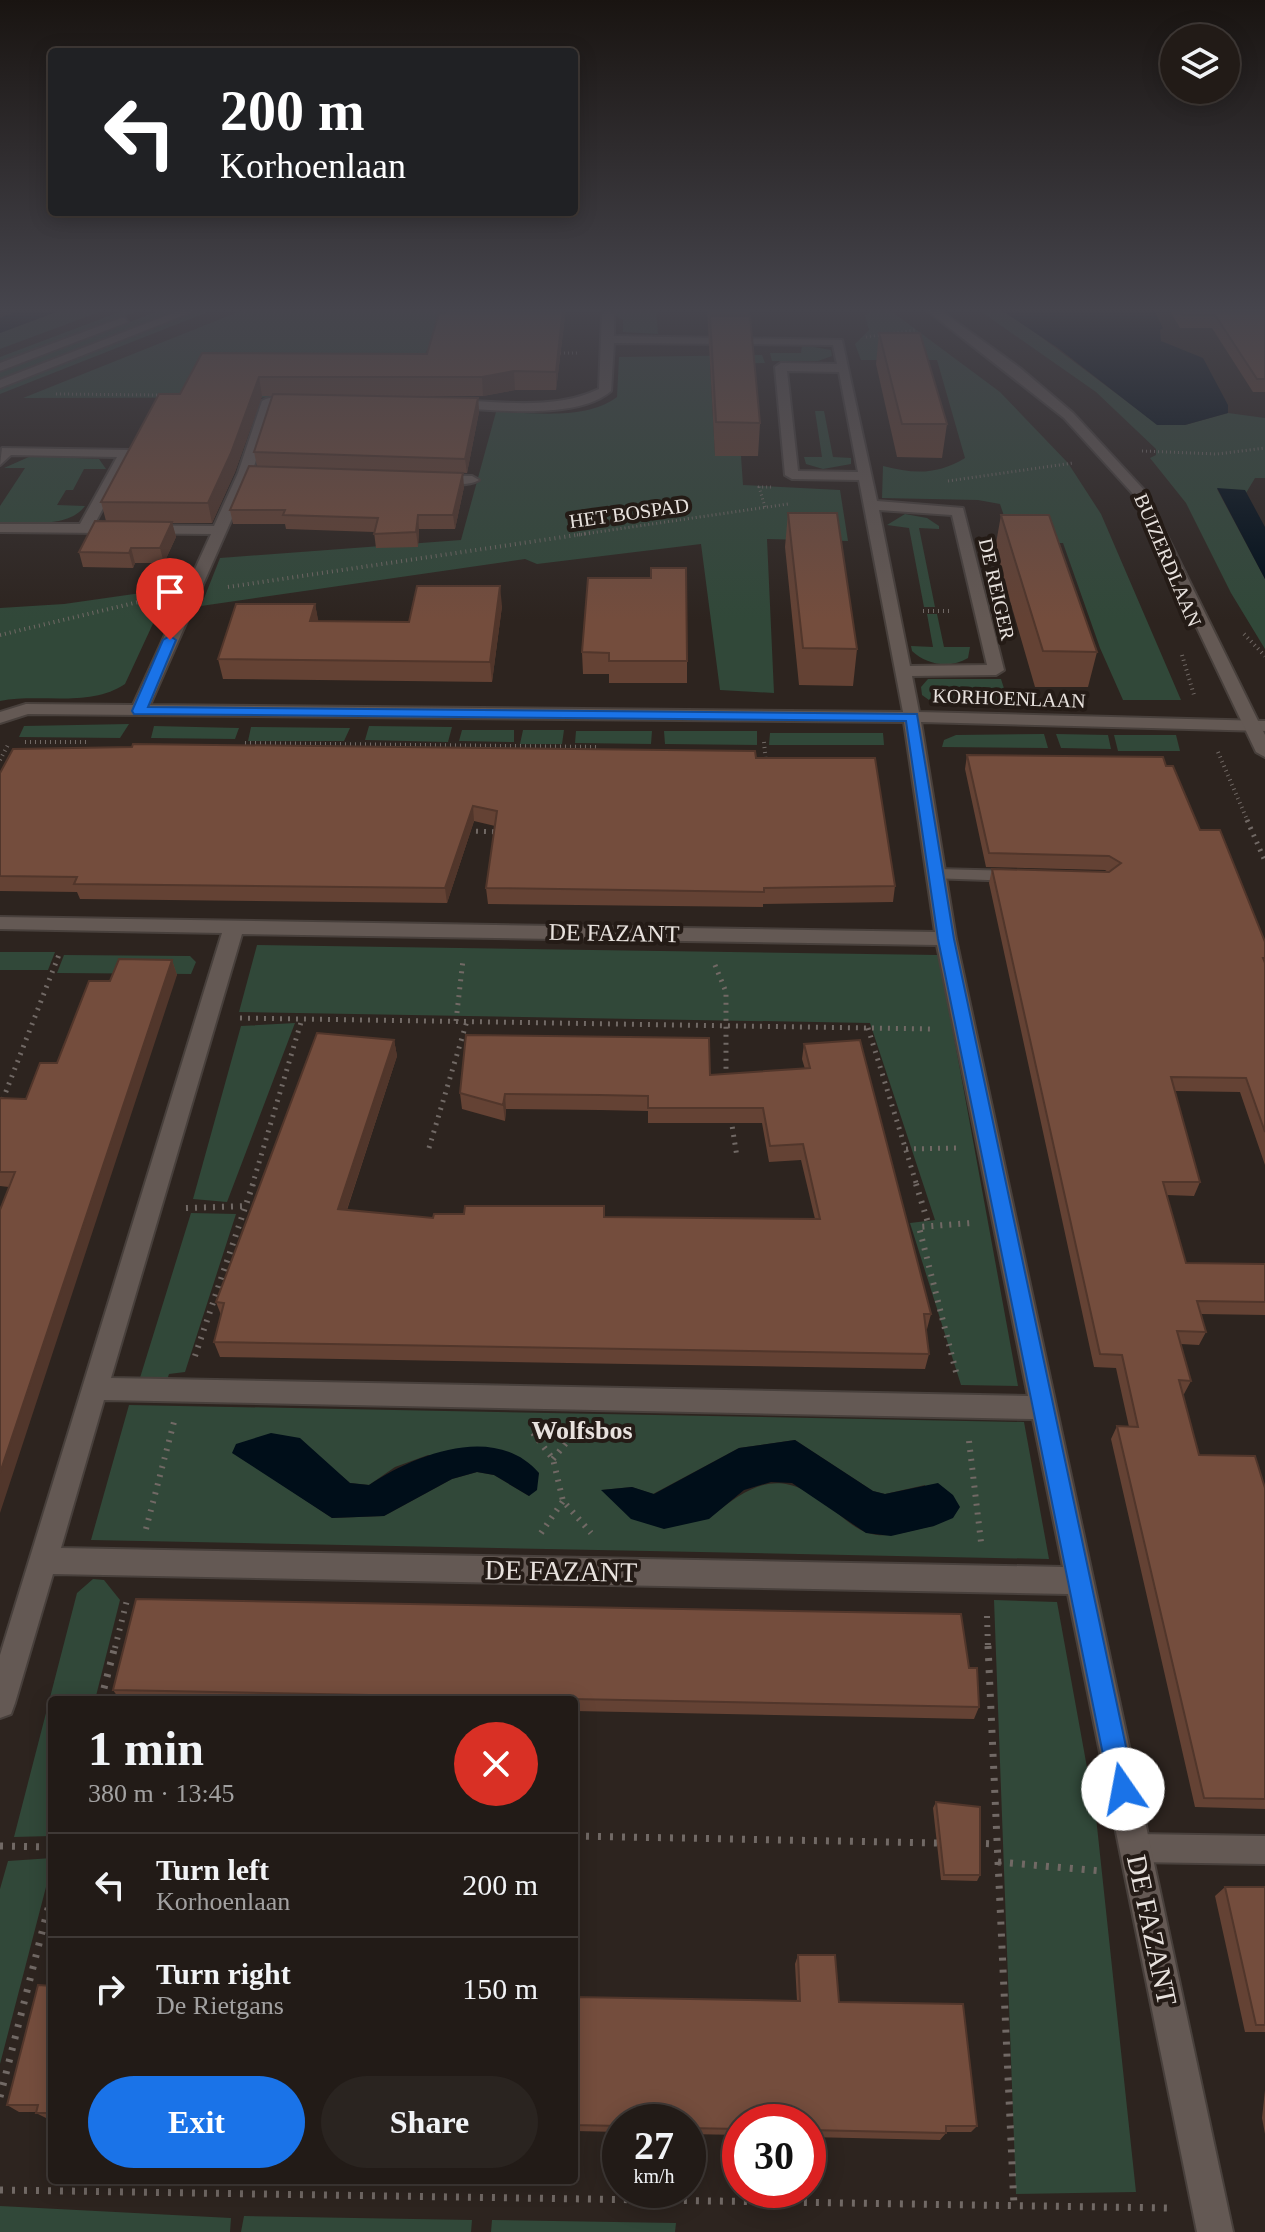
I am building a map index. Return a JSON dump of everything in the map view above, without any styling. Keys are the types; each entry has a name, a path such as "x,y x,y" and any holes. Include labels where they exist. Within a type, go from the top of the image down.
{"street":[{"path":"139,711 245,473 264,412"},
{"path":"786,412 792,475 867,476"},
{"path":"853,412 912,717"},
{"name":"BUIZERDLAAN","path":"1066,412 1112,456 1140,494 1259,726 1265,752"},
{"path":"0,461 7,451 126,453 85,529"},
{"path":"245,473 260,474"},
{"path":"412,478 472,480"},
{"name":"DE REIGER","path":"872,505 958,511 996,670 903,671"},
{"path":"0,528 217,530"},
{"name":"KORHOENLAAN","path":"0,718 26,709 912,717 1259,726"},
{"name":"DE FAZANT","path":"912,717 946,939 1213,2220"},
{"name":"DE FAZANT","path":"0,923 946,939"},
{"path":"0,1703 234,927"},
{"path":"95,1389 1043,1408"},
{"name":"DE FAZANT","path":"43,1561 1080,1581"}],"lane":[{"path":"936,874 1028,876"},
{"path":"1138,1862 1265,1850"}],"path":[{"path":"948,481 1139,451 1217,454 1265,448"},
{"name":"HET BOSPAD","path":"0,635 124,603 190,592 795,503"},
{"path":"891,609 981,610"},
{"name":"BUIZERDLAAN","path":"1181,652 1206,726 1265,861"},
{"path":"763,716 767,777"},
{"path":"0,742 88,742"},
{"path":"230,743 607,747"},
{"path":"351,759 355,745"},
{"path":"749,748 780,748"},
{"path":"1204,754 1219,754"},
{"path":"457,831 503,832"},
{"path":"0,1107 70,925"},
{"path":"456,1021 466,931"},
{"path":"703,935 726,992 723,1066 728,1096"},
{"path":"207,1017 965,1029"},
{"path":"429,1148 467,1021"},
{"path":"868,1028 929,1226"},
{"path":"730,1111 737,1157"},
{"path":"906,1149 989,1147"},
{"path":"149,1209 262,1208"},
{"path":"903,1227 1005,1220"},
{"path":"919,1227 965,1407 986,1579 1014,2206"},
{"path":"506,1397 553,1459 563,1501 623,1572"},
{"path":"578,1836 950,1843"},
{"path":"966,1843 997,1844"},
{"path":"0,1846 48,1847"},
{"path":"998,1862 1138,1862"},
{"path":"0,2097 48,1909"},
{"path":"0,2190 1014,2206 1213,2220"}],"green space":[{"path":"496,412 713,412 715,455 741,456 743,485 840,490 848,541 767,539 774,693 720,690 701,544 537,564 525,559 201,606 220,558 461,540"},
{"path":"815,412 824,412 833,457 851,458 851,464 823,469 806,464 804,457 822,457"},
{"path":"952,412 1019,412 1068,463 1101,514 1181,700 1123,700 1100,648 1063,543 1013,543 1000,504 978,500 882,498 883,466 925,471 945,468 965,458"},
{"path":"1117,412 1141,412 1157,424 1185,425 1228,413 1265,418 1265,478 1255,478 1246,493 1217,489 1265,579 1265,649 1231,593 1186,503 1150,458 1156,455 1156,449"},
{"path":"31,456 99,459 106,469 84,469 73,490 66,490 57,505 85,506 68,518 46,523 0,522 0,506 25,468 4,468"},
{"path":"905,514 927,518 939,526 939,529 919,528 935,607 924,607 909,528 887,525"},
{"path":"169,589 125,684 96,696 0,701 0,608 64,604"},
{"path":"927,614 937,614 944,647 970,647 968,658 954,664 939,664 925,660 912,651 911,646 933,647"},
{"path":"928,679 1001,679 1008,701 929,700 922,695 921,687"},
{"path":"129,724 120,738 19,737 24,726"},
{"path":"154,726 239,728 235,739 151,738"},
{"path":"369,726 452,727 448,742 365,740"},
{"path":"251,727 350,728 344,741 248,741"},
{"path":"462,730 514,730 514,742 459,741"},
{"path":"523,730 564,730 562,744 520,744"},
{"path":"576,731 652,731 651,744 575,743"},
{"path":"664,731 757,731 757,745 665,744"},
{"path":"770,733 883,733 884,745 769,745"},
{"path":"1044,734 1048,748 942,747 944,740 956,735"},
{"path":"1056,734 1108,735 1111,749 1061,748"},
{"path":"1114,735 1176,735 1180,751 1118,751"},
{"path":"257,945 939,955 1018,1386 961,1385 910,1223 935,1220 870,1023 239,1012"},
{"path":"0,952 55,952 48,970 0,970"},
{"path":"64,955 190,956 196,962 191,974 57,973"},
{"path":"295,1023 227,1202 193,1199 241,1026"},
{"path":"191,1213 236,1214 185,1372 169,1374 166,1383 139,1381"},
{"path":"129,1405 1024,1422 1049,1559 91,1540","holes":["795,1440 873,1491 885,1494 925,1485 934,1526 892,1535 868,1533 814,1495 782,1483 754,1488 708,1519 602,1490 632,1487 653,1494 739,1448","233,1452 338,1473 350,1483 369,1485 395,1467 428,1455 539,1473 529,1496 494,1475 477,1472 452,1479 384,1516 332,1518"]},
{"path":"93,1579 104,1580 120,1600 96,1696 50,1696 77,1593"},
{"path":"994,1600 1057,1602 1096,1817 1136,2192 1016,2194"},
{"path":"48,1705 48,1836 14,1837"},
{"path":"48,1858 48,1879 0,2064 0,1889 8,1861"},
{"path":"0,2206 231,2218 230,2232 0,2232"},
{"path":"244,2216 472,2220 471,2232 241,2232"},
{"path":"492,2220 676,2223 675,2232 491,2232"}],"water":[{"path":"1140,412 1228,412 1185,425 1157,425"},
{"path":"1217,488 1245,490 1265,527 1265,579"},
{"path":"271,1433 300,1438 350,1483 369,1485 408,1463 431,1455 478,1446 500,1449 521,1458 539,1473 537,1490 529,1496 494,1475 477,1472 452,1479 384,1516 332,1518 232,1453 236,1444"},
{"path":"795,1440 873,1491 885,1494 938,1483 953,1495 960,1507 953,1518 934,1526 891,1536 866,1533 792,1483 771,1482 744,1490 709,1519 664,1529 631,1519 601,1490 632,1487 654,1494 739,1448"}],"building":[{"path":"149,412 246,412 208,503 101,502"},
{"path":"267,412 475,412 465,459 254,452"},
{"path":"715,412 759,412 760,423 716,422"},
{"path":"899,412 943,412 947,424 902,424"},
{"path":"249,466 463,473 453,515 418,515 416,532 374,534 378,518 283,515 285,510 230,510"},
{"path":"788,513 837,513 857,649 803,648"},
{"path":"1001,515 1049,515 1097,652 1043,651"},
{"path":"95,521 172,522 160,548 131,548 129,553 79,552"},
{"path":"651,568 686,568 687,661 609,661 609,653 582,652 588,578 651,578"},
{"path":"417,586 500,586 490,662 218,659 236,604 315,604 310,621 409,622"},
{"path":"133,744 755,751 756,758 875,758 895,886 764,888 764,892 486,888 497,811 473,806 445,888 74,884 77,877 0,876 0,773 13,749 132,747"},
{"path":"967,755 1163,757 1166,766 1173,766 1200,830 1220,830 1265,942 1265,1132 1246,1078 1171,1077 1200,1182 1163,1182 1186,1263 1265,1264 1265,1302 1197,1301 1206,1332 1177,1331 1191,1381 1179,1380 1199,1455 1255,1456 1265,1488 1265,1799 1204,1798 1117,1426 1138,1427 1122,1355 1100,1354 992,869 1109,872 1121,863 1109,856 989,853"},
{"path":"119,959 172,960 0,1473 0,1210 15,1172 0,1172 0,1098 26,1099 40,1063 57,1063 89,981 110,981"},
{"path":"317,1033 394,1040 338,1209 433,1218 434,1214 464,1214 465,1206 604,1206 604,1217 820,1219 803,1144 770,1146 763,1108 648,1108 648,1096 599,1095 505,1094 503,1105 460,1093 466,1035 709,1038 710,1075 810,1068 804,1044 860,1040 931,1314 924,1314 929,1354 214,1342 224,1303 216,1302"},
{"path":"136,1599 961,1614 969,1668 977,1668 979,1707 578,1699 578,1696 113,1690"},
{"path":"936,1802 980,1807 980,1875 944,1875"},
{"path":"1225,1887 1265,1887 1265,2025 1256,2025"},
{"path":"798,1955 835,1955 839,2002 963,2004 977,2126 946,2126 946,2133 826,2130 826,2104 722,2104 722,2129 706,2128 706,2104 602,2104 602,2126 578,2125 578,1997 800,2001"},
{"path":"38,1985 48,1986 48,2113 36,2113 38,2105 7,2105"}],"district":[{"name":"Wolfsbos","path":"582,1430"}],"route":[{"path":"170,640 139,711 912,717 946,939 1123,1789"}]}
